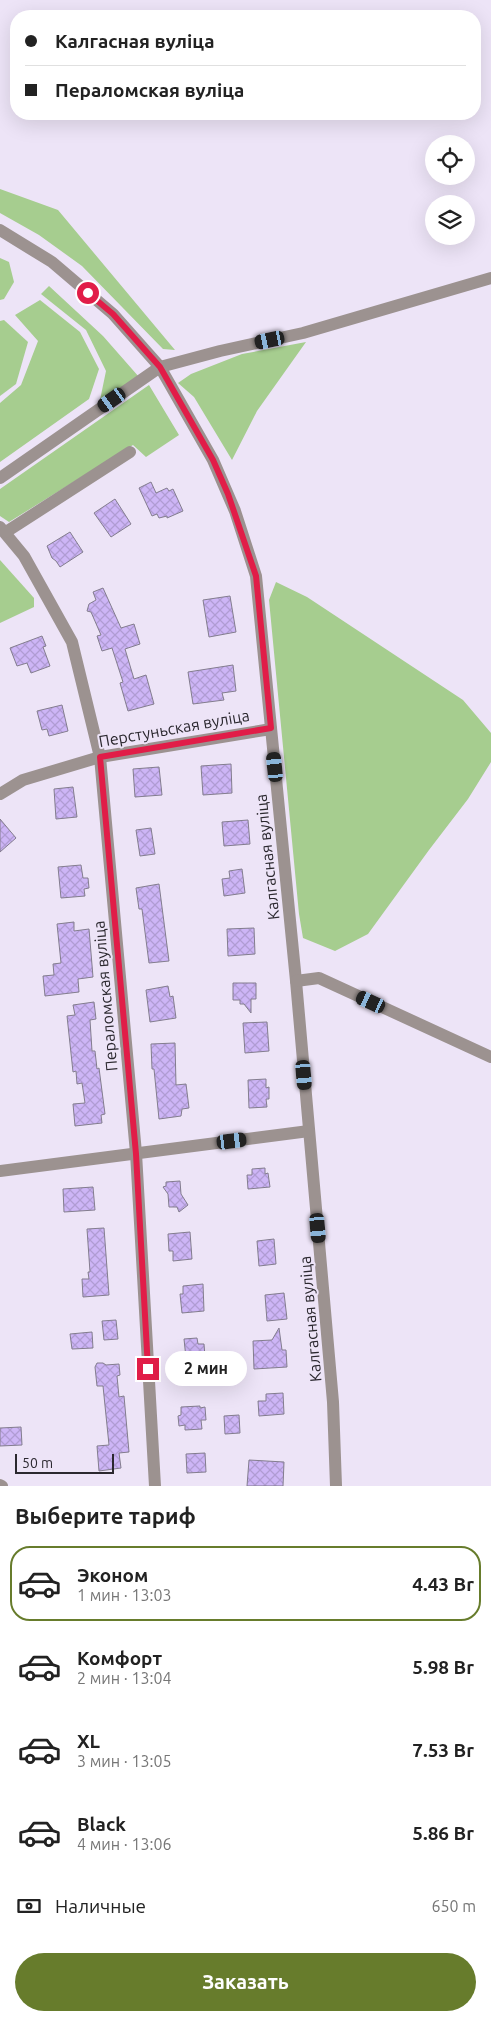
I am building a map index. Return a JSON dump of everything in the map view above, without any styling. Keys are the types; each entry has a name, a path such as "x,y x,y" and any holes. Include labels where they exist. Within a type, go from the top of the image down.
{"street":[{"name":"Калгасная вуліца","path":"0,230 52,262 99,302 113,314 160,367 213,460 235,511 256,576 296,981 334,1402 336,1486"},
{"path":"0,478 160,367 220,351 303,333 491,278"},
{"path":"3,529 130,452"},
{"name":"Пераломская вуліца","path":"3,529 24,556 72,642 100,757 136,1154 155,1486"},
{"name":"Перстуньская вуліца","path":"0,794 23,780 100,757 271,728"},
{"path":"296,981 319,978 491,1057"},
{"path":"0,1171 309,1131"}],"green space":[{"path":"0,189 58,210 175,350 163,349 82,266 39,235 0,213"},
{"path":"0,258 9,262 14,282 4,299 0,300"},
{"path":"49,286 103,336 139,377 100,400 106,371 86,330 41,294"},
{"path":"40,300 80,332 99,369 89,399 0,462 0,403 21,385 38,341 15,315"},
{"path":"4,320 28,342 16,384 0,396 0,321"},
{"path":"306,342 257,411 232,460 194,397 178,383 191,374 242,354"},
{"path":"149,385 179,435 146,457 133,445 9,522 0,516 0,489"},
{"path":"0,560 34,598 34,607 0,623"},
{"path":"276,582 307,597 463,700 491,733 491,762 468,799 368,934 335,951 303,938 299,914 269,600"}],"building":[{"path":"151,482 156,493 167,488 169,491 173,489 183,511 167,518 167,516 159,518 157,514 152,516 139,488"},
{"path":"115,499 131,524 111,537 94,513"},
{"path":"70,532 83,552 60,567 52,558 47,546"},
{"path":"103,588 121,628 134,624 140,644 125,649 134,679 146,675 154,704 128,711 120,683 123,682 112,648 102,651 97,636 101,635 91,612 87,611 89,604 96,600 93,592"},
{"path":"230,596 236,632 209,637 203,600"},
{"path":"42,636 46,646 43,647 50,666 31,673 27,663 17,666 10,648"},
{"path":"233,665 236,691 222,693 224,700 193,704 188,672"},
{"path":"62,705 68,731 49,736 47,729 42,730 37,711"},
{"path":"231,764 232,793 203,795 201,766"},
{"path":"159,767 162,795 135,797 133,769"},
{"path":"73,787 77,817 56,819 54,789"},
{"path":"0,819 16,838 0,852"},
{"path":"248,820 250,844 224,846 222,822"},
{"path":"151,828 155,854 140,856 136,830"},
{"path":"81,865 83,878 88,878 89,888 84,889 85,896 61,898 58,867"},
{"path":"242,869 245,893 224,896 222,879 230,878 229,871"},
{"path":"159,884 169,961 149,963 142,909 139,909 136,888"},
{"path":"74,922 74,931 89,929 93,977 78,979 79,992 45,996 43,976 54,975 53,964 61,963 57,924"},
{"path":"254,928 255,954 228,956 227,929"},
{"path":"233,983 256,983 256,999 251,999 251,1013 244,1004 240,1004 240,1000 233,1000"},
{"path":"168,986 170,997 173,996 176,1018 150,1022 146,990"},
{"path":"94,1002 96,1019 90,1020 92,1051 95,1051 97,1069 99,1068 105,1114 101,1115 102,1123 75,1126 73,1104 85,1103 82,1083 77,1084 76,1071 73,1072 67,1016 75,1015 73,1005"},
{"path":"267,1022 269,1051 245,1053 243,1023"},
{"path":"175,1043 176,1085 186,1084 189,1108 182,1109 181,1116 159,1119 154,1069 152,1069 151,1044"},
{"path":"266,1079 266,1088 269,1087 269,1099 266,1099 267,1107 249,1108 248,1080"},
{"path":"265,1168 265,1174 268,1173 270,1187 248,1189 247,1175 252,1175 252,1169"},
{"path":"180,1181 181,1194 188,1205 179,1212 177,1207 169,1207 168,1194 163,1187 166,1186 166,1182"},
{"path":"93,1187 95,1210 64,1212 63,1189"},
{"path":"104,1228 109,1295 83,1297 82,1279 89,1279 88,1272 90,1272 87,1229"},
{"path":"190,1232 192,1259 173,1261 173,1251 169,1251 168,1234"},
{"path":"274,1239 276,1264 259,1266 257,1241"},
{"path":"203,1284 204,1311 182,1313 180,1294 183,1294 183,1286"},
{"path":"284,1293 287,1319 267,1321 265,1295"},
{"path":"116,1320 118,1339 104,1340 102,1321"},
{"path":"279,1328 282,1350 286,1350 287,1367 254,1369 253,1341 272,1340"},
{"path":"92,1332 93,1348 72,1349 70,1334"},
{"path":"197,1338 198,1344 204,1344 205,1357 186,1358 184,1339"},
{"path":"97,1363 106,1365 119,1364 120,1375 117,1376 119,1397 124,1396 129,1452 119,1453 121,1468 99,1471 97,1446 109,1445 103,1386 97,1386 95,1367"},
{"path":"283,1393 284,1414 259,1416 258,1401 266,1401 266,1394"},
{"path":"200,1406 200,1408 205,1407 206,1420 201,1420 202,1429 185,1430 185,1425 179,1426 178,1416 181,1415 181,1407"},
{"path":"239,1415 240,1433 225,1434 224,1416"},
{"path":"21,1427 22,1445 0,1446 0,1428"},
{"path":"205,1453 206,1472 187,1473 186,1454"},
{"path":"249,1460 284,1462 283,1486 247,1486"}],"route":[{"path":"88,293 113,314 160,367 213,460 228,494 256,576 271,728 100,757 136,1154 148,1369"}]}
